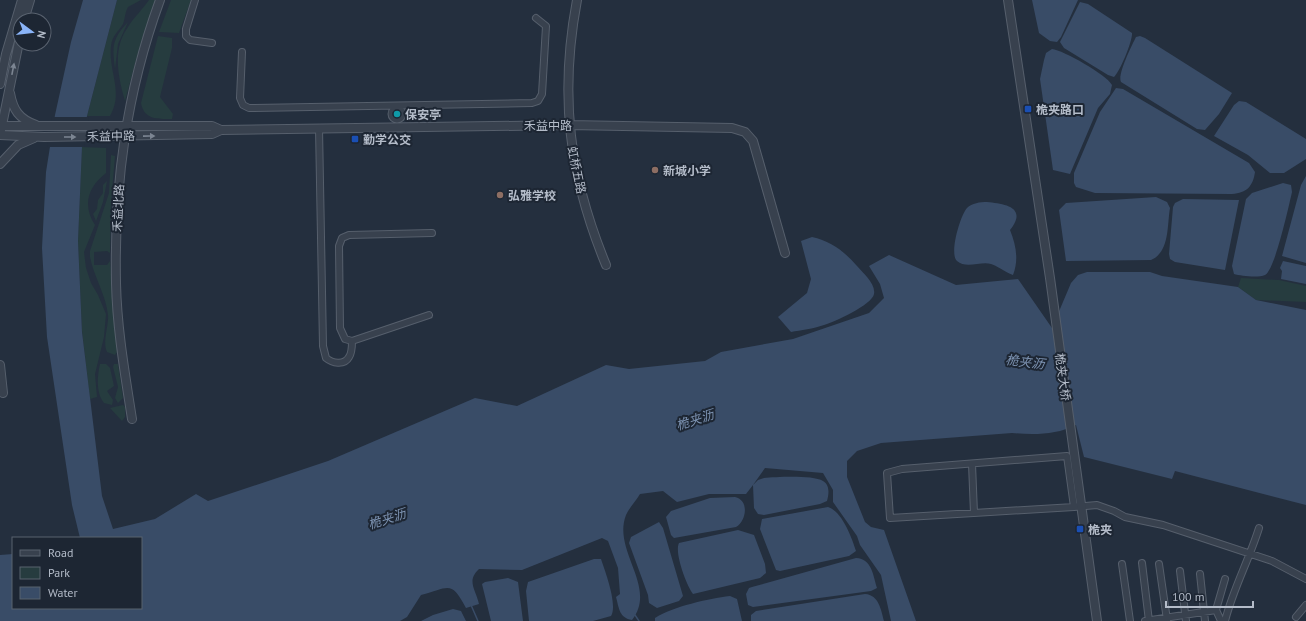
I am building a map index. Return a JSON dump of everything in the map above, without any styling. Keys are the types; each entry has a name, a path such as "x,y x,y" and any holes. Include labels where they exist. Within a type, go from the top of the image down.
{"street":[{"path":"0,83 6,54 22,0"},
{"path":"26,12 30,0"},
{"name":"禾益北路","path":"132,419 122,354 116,285 116,216 125,126 148,34 160,0"},
{"path":"195,0 186,29 186,36 190,40 212,43"},
{"name":"虹桥五路","path":"577,0 570,38 568,82 569,125 574,160 582,196 592,230 606,265"},
{"name":"桅夹大桥","path":"1008,0 1050,278 1076,476 1077,506 1097,621"},
{"path":"242,52 240,98 242,104 247,108 532,103 538,101 542,92 546,26 536,18"},
{"path":"0,136 17,52"},
{"path":"10,84 11,100 17,114 29,122 44,127"},
{"path":"397,123 403,114 402,110 398,106"},
{"name":"禾益中路","path":"0,136 96,137 212,134 221,130 319,128 397,123 732,128 745,132 752,141 785,253"},
{"name":"禾益中路","path":"1,126 212,126 221,130"},
{"path":"319,128 323,346 326,358 335,363 345,361 350,356 352,341"},
{"path":"0,164 18,145 34,138 44,137"},
{"path":"429,314 352,341 343,337 340,328 340,246 342,238 351,234 432,233"},
{"path":"0,365 4,393"},
{"path":"1077,506 1067,456 902,469 888,473 890,518 1097,505 1125,517 1163,525 1272,561 1306,579"},
{"path":"972,464 974,513"},
{"path":"1225,621 1231,596 1251,554 1259,528"},
{"path":"1142,563 1148,621 1186,618 1216,610"},
{"path":"1122,564 1130,621"},
{"path":"1159,564 1167,619"},
{"path":"1180,571 1186,618"},
{"path":"1200,574 1205,621"},
{"path":"1221,621 1216,610 1225,579"},
{"path":"1296,617 1306,606"}],"green space":[{"path":"117,0 141,0 128,7 123,24 114,37 111,46 116,98 110,116 87,116"},
{"path":"149,0 155,0 125,101 120,82 118,63 120,44 130,23"},
{"path":"171,0 191,0 179,33 159,32"},
{"path":"128,22 118,44 115,69 114,43 119,33"},
{"path":"158,36 172,38 172,48 160,97 173,114 172,119 148,116 145,113 141,103"},
{"path":"82,147 106,148 106,173 95,184 89,197 89,210 95,225 84,252 86,268 91,283 106,314 104,337 95,374 97,397 90,399 82,331 78,241"},
{"path":"111,155 115,156 111,204 110,253 107,251 94,252 94,265 107,265 110,261 117,352 115,355 107,352 105,339 108,319 107,308 90,257 90,251 109,193"},
{"path":"107,181 103,202 96,221 93,214 97,209 98,200 103,193 103,185"},
{"path":"1241,278 1279,280 1306,286 1306,302 1256,300 1238,287"},
{"path":"100,364 106,364 110,368 114,386 107,391 113,400 112,405 104,403 98,390 98,374"},
{"path":"114,364 118,364 123,398 118,403 115,398 118,387 113,367"},
{"path":"123,405 125,407 125,417 122,421 110,408"}],"water":[{"name":"桅夹沥","path":"83,0 117,0 87,116 82,147 78,241 82,332 102,496 113,529 155,519 196,494 208,501 328,461 475,398 517,406 606,365 629,369 705,361 721,352 793,339 869,313 884,298 880,284 869,266 889,255 956,285 1018,279 1052,328 1071,283 1078,275 1087,272 1150,272 1162,276 1238,287 1256,300 1306,310 1306,505 1175,471 1172,479 1084,457 1076,425 1061,431 1045,434 1012,433 881,443 857,451 847,461 847,477 865,522 871,527 884,530 916,621 891,621 881,575 860,545 857,536 833,502 833,490 823,473 765,468 746,494 709,494 677,502 663,491 640,494 626,515 623,528 625,542 638,582 640,595 639,607 632,620 624,617 620,612 616,597 620,594 618,568 608,541 602,538 522,570 479,569 475,573 472,582 479,604 466,608 453,589 444,588 421,595 407,617 400,621 0,621 0,555 12,554 12,609 142,609 142,537 80,537 72,505 47,337 42,248 46,172 55,115 71,42"},
{"path":"1032,0 1078,0 1061,37 1057,42 1050,41 1039,33"},
{"path":"1080,2 1088,4 1132,33 1126,56 1114,77 1108,75 1064,48 1060,42"},
{"path":"1140,36 1232,93 1219,114 1205,130 1197,129 1121,82 1121,73 1126,60 1136,37"},
{"path":"1052,49 1058,50 1084,64 1102,75 1112,85 1110,94 1098,108 1070,174 1053,170 1040,79 1046,53"},
{"path":"1116,88 1123,89 1249,163 1255,172 1251,185 1242,192 1232,194 1095,193 1076,187 1074,183 1074,173 1100,112"},
{"path":"1239,101 1246,102 1306,139 1306,159 1284,173 1270,173 1248,155 1214,136 1234,105"},
{"path":"1306,176 1306,263 1282,256 1301,185"},
{"path":"1283,183 1291,185 1292,192 1277,250 1269,271 1265,275 1258,276 1234,274 1232,266 1246,199 1252,193"},
{"path":"1156,197 1167,202 1170,208 1165,245 1157,256 1151,260 1066,261 1059,210 1066,203"},
{"path":"1183,199 1239,200 1225,270 1175,262 1170,259 1169,254 1173,207 1175,203"},
{"path":"987,202 1001,204 1012,208 1017,216 1010,230 1016,252 1016,264 1013,275 991,264 983,263 969,265 957,261 955,257 954,251 956,235 964,212 971,205"},
{"path":"812,237 831,244 848,256 873,286 874,294 867,303 860,308 836,320 816,328 791,332 778,317 807,293 811,279 801,241"},
{"path":"1283,261 1306,266 1306,284 1281,279 1282,271 1280,268"},
{"path":"795,477 818,479 823,481 828,487 827,501 820,504 764,515 758,514 754,508 753,485 758,480 764,478"},
{"path":"735,497 743,502 745,510 740,524 736,527 674,538 671,535 666,517 671,511 710,498"},
{"path":"828,507 842,519 849,532 856,551 849,556 780,571 776,570 760,529 762,519"},
{"path":"659,522 663,528 683,596 679,601 657,608 649,603 648,595 629,543 631,537"},
{"path":"738,530 754,535 765,564 766,573 760,578 693,594 685,577 678,554 679,543"},
{"path":"856,558 865,561 869,565 877,588 871,591 753,607 748,605 746,594 749,588"},
{"path":"594,559 601,559 608,579 613,604 611,616 593,621 529,621 526,591 528,582"},
{"path":"508,578 518,582 523,621 491,621 482,584 485,582"},
{"path":"865,594 873,597 879,604 884,621 751,621 751,615 756,611"},
{"path":"730,596 737,599 742,621 655,621 655,618 681,607 702,601"},
{"path":"453,609 461,611 466,621 421,621 433,615"}],"pier":[{"path":"52,117 89,117 84,147 47,147"}],"waterway":[{"path":"471,605 478,621"},
{"path":"635,615 639,621"}],"place":[{"name":"桅夹路口","path":"1028,109"},
{"name":"保安亭","path":"397,114"},
{"name":"勤学公交","path":"355,139"},
{"name":"新城小学","path":"655,170"},
{"name":"弘雅学校","path":"500,195"},
{"name":"桅夹","path":"1080,529"}]}
